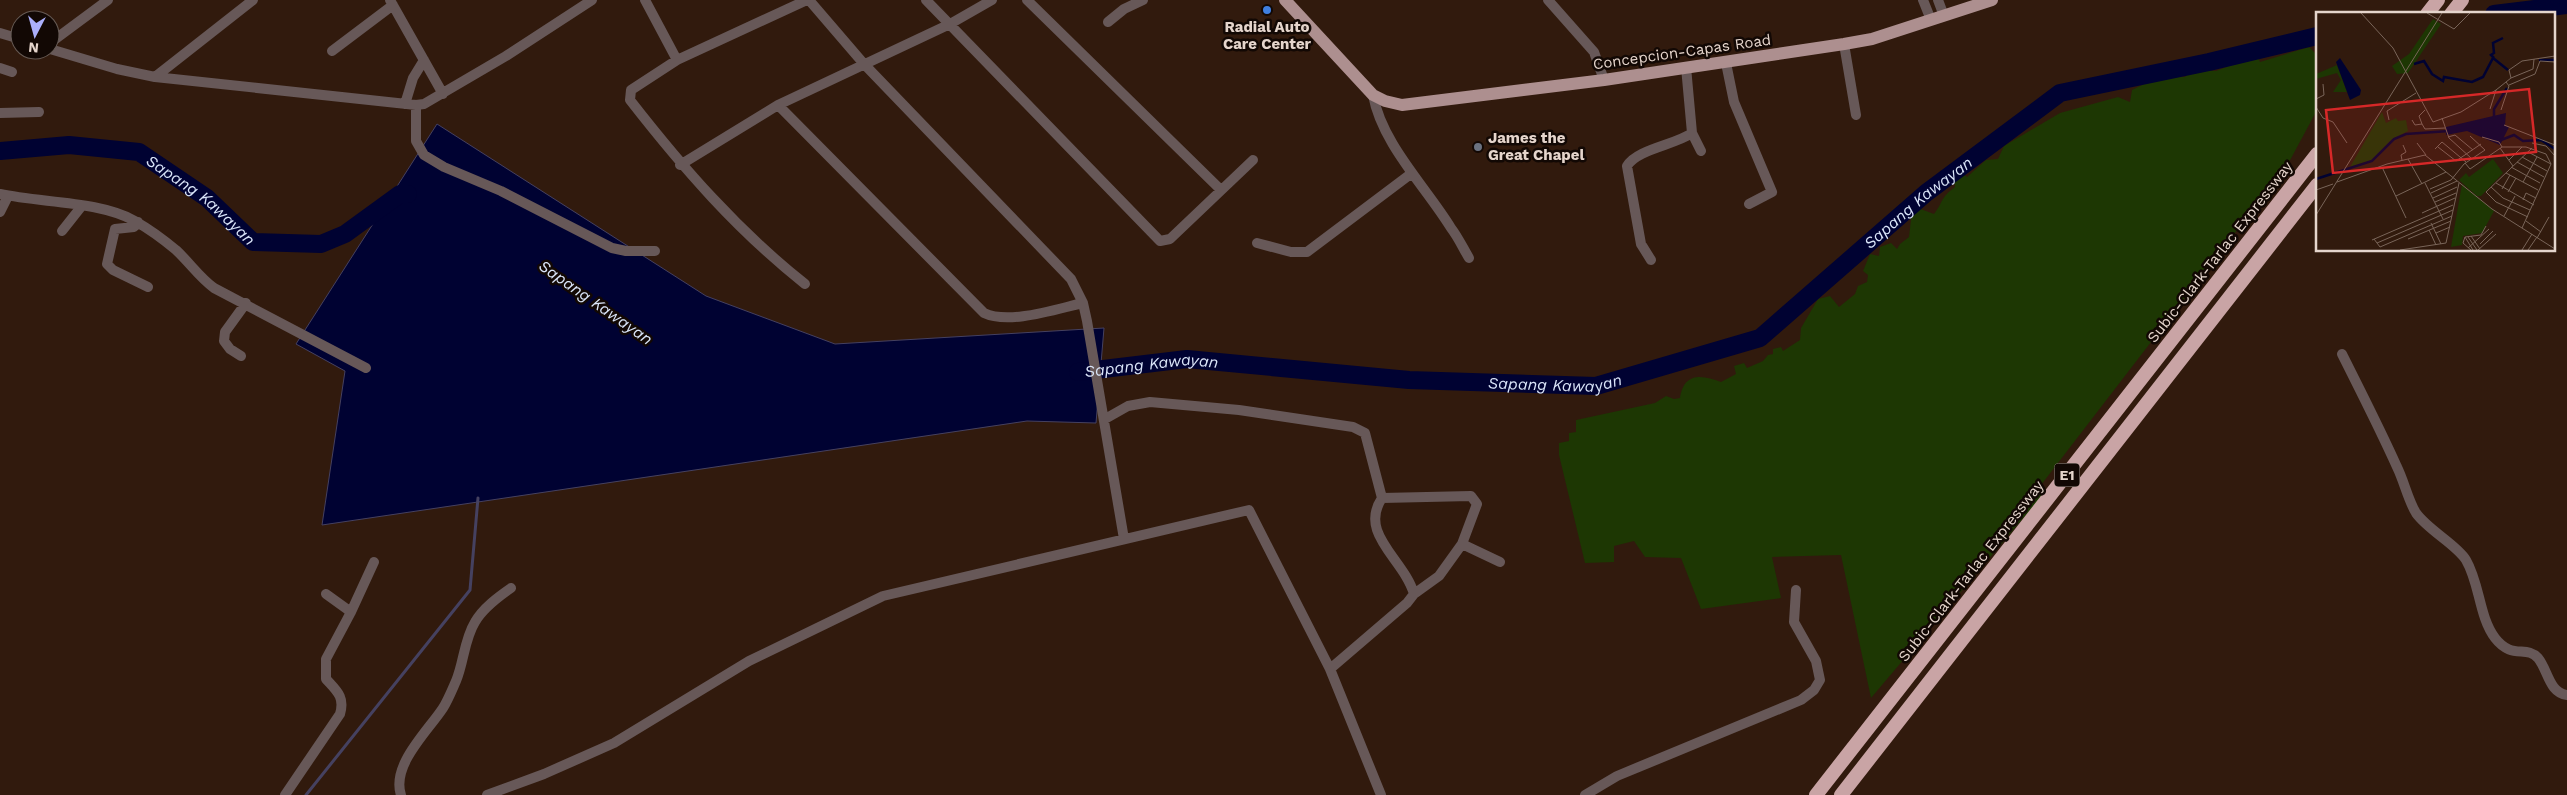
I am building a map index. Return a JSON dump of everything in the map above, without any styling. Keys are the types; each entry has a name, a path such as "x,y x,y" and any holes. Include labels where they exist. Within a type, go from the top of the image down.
{"highway":[{"path":"2429,12 2438,0"},
{"path":"2453,12 2462,0"},
{"name":"Subic-Clark-Tarlac Expressway","path":"1816,795 2316,155"},
{"name":"E1","path":"1840,795 2316,186"}],"main road":[{"path":"1285,0 1373,95"},
{"name":"Concepcion-Capas Road","path":"1373,95 1402,106 1420,105 1726,63 1872,39 1992,0"}],"street":[{"path":"156,77 253,0"},
{"path":"60,51 117,69 156,77 416,105 424,104 443,94 592,0"},
{"path":"646,0 678,60"},
{"path":"805,284 767,254 680,165 630,100 631,90 678,60 808,0 864,64 1071,279 1083,303 1087,320 1124,539"},
{"path":"926,0 1157,239 1164,241 1170,239 1253,160"},
{"path":"680,165 778,105 950,24 992,0"},
{"path":"1028,0 1221,190"},
{"path":"1108,22 1124,9 1143,0"},
{"path":"1548,0 1594,52 1604,80"},
{"path":"1924,0 1931,20"},
{"path":"1938,0 1944,16"},
{"path":"60,35 100,2"},
{"path":"332,50 391,2 443,94"},
{"path":"1844,44 1856,115"},
{"path":"405,104 413,78 424,60"},
{"path":"1726,63 1734,102 1772,192 1749,204"},
{"path":"1686,67 1692,133 1702,151"},
{"path":"0,68 12,72"},
{"path":"1373,95 1376,112 1412,173 1452,228 1468,258"},
{"path":"416,105 416,141 424,155 444,167 508,195 612,248 626,251 655,251"},
{"path":"778,105 984,313 991,316 1018,317 1083,303"},
{"path":"0,113 39,112"},
{"path":"1651,260 1641,244 1627,166 1630,161 1638,156 1692,133"},
{"path":"1257,243 1291,252 1307,252 1412,173"},
{"path":"0,212 4,195 118,213 138,222 176,251 202,280 366,368"},
{"path":"62,231 81,207"},
{"path":"138,222 134,227 115,229 107,264 113,270 148,287"},
{"path":"241,356 230,349 224,340 225,332 246,303"},
{"path":"2342,354 2397,466 2416,512 2437,534 2465,558 2475,580 2494,637 2510,651 2531,653 2538,659 2555,689 2560,694 2567,695"},
{"path":"1105,419 1128,406 1150,402 1239,410 1353,427 1365,433 1382,498 1374,514 1377,534 1410,580 1414,594"},
{"path":"1330,669 1407,603 1414,594 1439,576 1462,544 1477,504 1471,496 1382,498"},
{"path":"487,795 544,774 614,742 748,661 883,596 1249,510 1330,669 1381,795"},
{"path":"1462,544 1500,562"},
{"path":"284,795 340,714 344,703 326,678 324,669 326,659 352,612 374,562"},
{"path":"401,795 398,782 402,771 418,739 443,708 457,679 471,629 496,598 511,588"},
{"path":"1585,795 1617,776 1801,700 1814,690 1820,680 1816,661 1794,622 1796,590"},
{"path":"326,594 352,612"}],"green space":[{"path":"2309,47 2316,54 2316,112 2288,164 2041,485 2042,496 1871,698 1841,555 1772,557 1781,598 1701,609 1681,558 1645,557 1634,541 1614,546 1614,562 1585,563 1559,455 1559,443 1569,441 1569,433 1576,432 1576,420 1655,403 1666,396 1674,399 1680,398 1685,384 1690,380 1701,377 1721,382 1736,374 1734,366 1744,363 1747,368 1773,354 1773,349 1781,347 1783,351 1800,340 1801,328 1818,299 1830,296 1839,307 1855,294 1858,286 1867,282 1868,275 1863,271 1870,254 1879,256 1880,247 1891,243 1897,249 1909,237 1912,211 1915,207 1934,214 1944,197 1955,187 1954,178 1961,172 1967,177 1986,160 1998,159 2004,146 2060,113 2118,97 2130,102 2132,90 2154,79 2168,78 2170,74 2175,72 2177,76 2185,77 2192,69 2216,71 2257,55 2260,62"}],"water":[{"path":"437,124 706,296 835,344 1104,328 1096,423 1027,421 322,525 345,371 296,344"}],"waterway":[{"name":"Sapang Kawayan","path":"2510,12 2567,5"},
{"name":"Sapang Kawayan","path":"1078,372 1187,359 1409,380 1596,386 1760,338 1926,193 2060,93 2209,62 2316,36"},
{"name":"Sapang Kawayan","path":"0,151 69,145 139,152 207,198 253,242 321,244 345,234 400,194 408,194"},
{"path":"306,795 470,590 478,498"}],"place":[{"name":"Radial Auto Care Center","path":"1267,10"},
{"name":"James the Great Chapel","path":"1478,147"}]}
